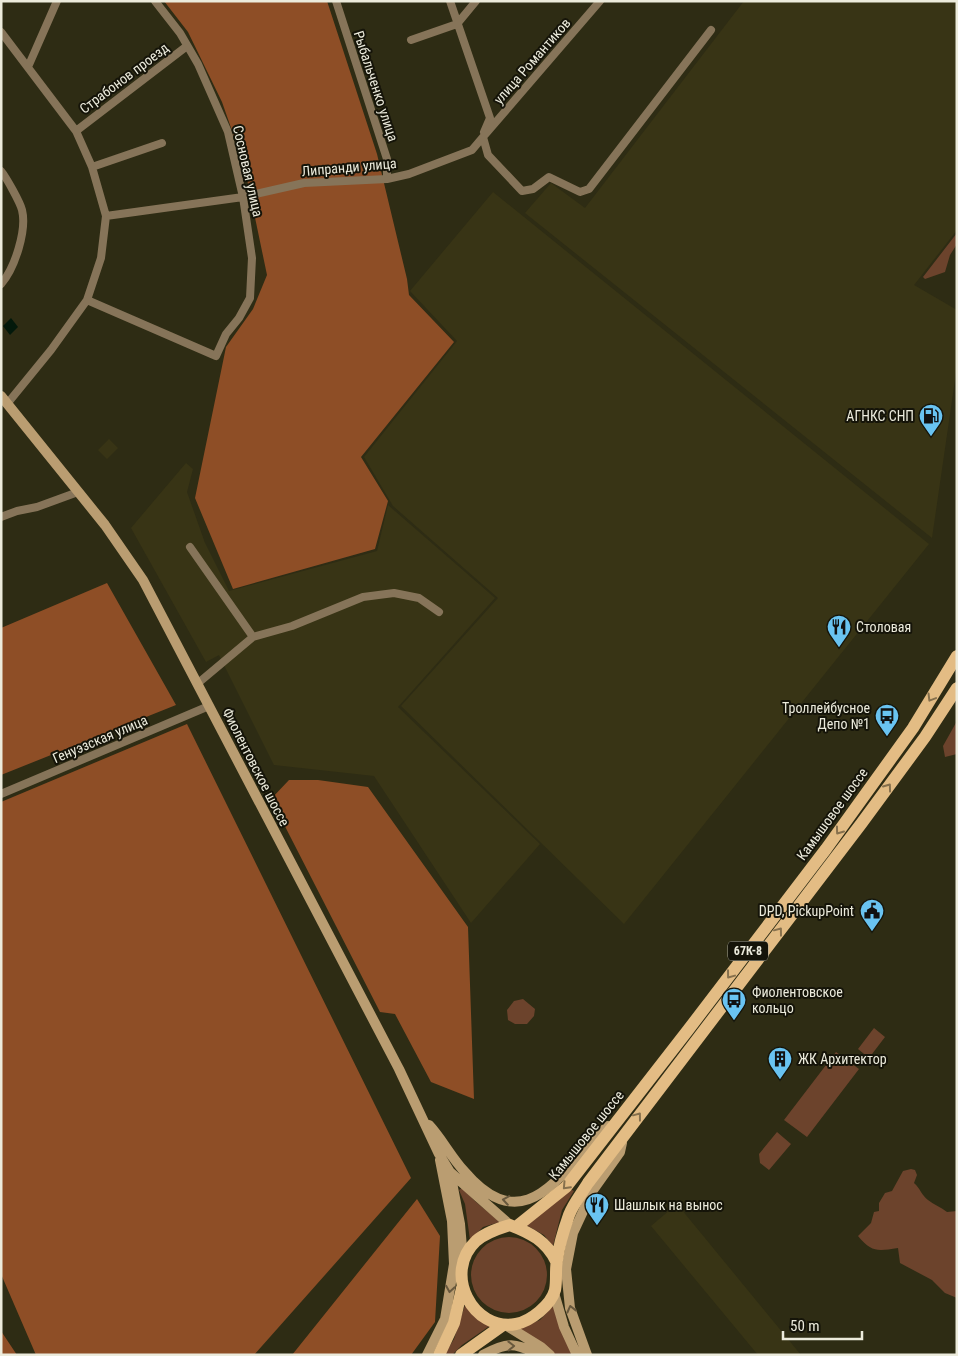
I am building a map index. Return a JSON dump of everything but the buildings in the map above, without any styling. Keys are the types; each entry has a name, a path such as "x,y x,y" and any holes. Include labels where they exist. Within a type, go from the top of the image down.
{"main road":[{"name":"Фиолентовское шоссе","path":"4,400 105,525 143,580 450,1172 513,1226"},
{"name":"Камышовое шоссе","path":"463,1260 475,1242 484,1235 513,1226 566,1187 826,849 913,728 957,656"},
{"name":"Камышовое шоссе","path":"556,1261 569,1214 588,1182 861,824 925,737 957,688"},
{"path":"420,1116 437,1134 463,1171 482,1190 505,1201 526,1201 539,1196 553,1184 599,1135 624,1112"},
{"path":"587,1355 570,1308 566,1269 573,1233 593,1190 620,1152 623,1136"},
{"path":"427,1355 445,1319 454,1264 452,1221 439,1154"},
{"name":"Фиолентовское шоссе","path":"450,1172 460,1224 463,1260"},
{"path":"513,1226 540,1239 550,1249 556,1261"},
{"path":"440,1353 454,1323 462,1288 460,1272 463,1260"},
{"name":"67К-8","path":"554,1292 557,1276 556,1261"},
{"path":"462,1288 471,1305 482,1314 505,1325 541,1347 550,1355"},
{"path":"461,1355 505,1325 520,1323 532,1317 548,1303 554,1292"},
{"path":"554,1292 564,1327 577,1355"},
{"path":"483,1355 498,1347 510,1344 522,1346 538,1355"}],"street":[{"path":"28,67 56,1"},
{"name":"Сосновая улица","path":"86,300 216,356 226,334 239,318 250,298 252,258 243,197 228,132 198,64 180,33 155,1"},
{"name":"Рыбальченко улица","path":"336,1 387,159 387,179"},
{"path":"450,1 490,118 483,137 488,155 522,191 533,189 549,177 580,192 589,189 711,30"},
{"path":"411,40 457,24 476,1"},
{"name":"улица Романтиков","path":"483,137 600,1"},
{"path":"1,32 76,131 92,167 106,216 101,258 86,300 52,350 4,400"},
{"name":"Страбонов проезд","path":"76,131 187,46"},
{"name":"Липранди улица","path":"106,216 243,197 304,183 387,179 409,174 472,150 483,137"},
{"path":"92,167 162,142"},
{"path":"1,171 22,210 22,243 6,279 1,284"},
{"path":"1,517 37,507 78,492"},
{"path":"190,547 253,637"},
{"path":"197,684 253,637 292,626 363,597 394,593 419,598 439,612"},
{"name":"Генуэзская улица","path":"1,794 209,706"}],"shaded area":[{"path":"164,1 327,1 377,154 407,279 409,295 454,342 361,457 388,501 375,549 233,589 195,498 226,347 253,309 267,275 244,165 222,102 188,32"},
{"path":"744,1 957,1 957,230 914,285 957,310 957,366 932,538 525,213 551,183 585,208"},
{"path":"493,192 929,544 624,924 401,706 498,598 393,506 364,457 457,341 410,291"},
{"path":"957,233 957,244 950,255 945,272 925,279 923,277"},
{"path":"11,318 18,327 10,335 3,326"},
{"path":"109,439 118,448 107,459 98,450"},
{"path":"186,463 193,469 187,492 205,543 229,591 377,551 388,505 495,598 398,707 540,844 471,923 374,776 274,765 219,655 206,662 131,528"},
{"path":"107,583 176,705 1,775 1,628"},
{"path":"957,721 957,754 945,757 943,746"},
{"path":"187,724 411,1178 254,1355 36,1355 1,1274 1,802"},
{"path":"289,780 318,780 368,787 468,927 474,1099 431,1082 395,1014 380,1012 271,799"},
{"path":"523,999 535,1009 534,1016 527,1024 515,1024 508,1020 507,1010 514,1001"},
{"path":"874,1028 885,1037 869,1058 858,1049"},
{"path":"836,1052 859,1069 807,1137 784,1120"},
{"path":"777,1132 791,1144 769,1170 760,1163 759,1154"},
{"path":"915,1170 917,1175 914,1183 926,1198 947,1212 957,1211 957,1298 945,1293 932,1280 900,1263 898,1248 876,1250 863,1242 858,1236 871,1223 874,1212 879,1211 879,1203 885,1193 892,1191 903,1171"},
{"path":"462,1188 500,1222 483,1227 470,1240 465,1204 459,1190"},
{"path":"570,1189 574,1191 562,1210 553,1246 544,1235 526,1225"},
{"path":"417,1199 440,1236 435,1322 411,1355 292,1355"},
{"path":"677,1204 801,1355 758,1355 651,1226"},
{"path":"509,1237 524,1240 536,1248 544,1260 547,1275 544,1290 536,1302 524,1310 509,1313 494,1310 482,1302 474,1290 471,1275 474,1260 482,1248 494,1240"},
{"path":"465,1305 491,1325 462,1345 452,1355 444,1355 454,1339"},
{"path":"553,1306 572,1355 554,1355 518,1329 540,1320"},
{"path":"1,1331 17,1355 1,1355"}],"place":[{"name":"АГНКС СНП","path":"931,437"},
{"name":"Столовая","path":"839,648"},
{"name":"Троллейбусное Депо №1","path":"887,737"},
{"name":"DPD, PickupPoint","path":"872,932"},
{"name":"Фиолентовское кольцо","path":"734,1021"},
{"name":"ЖК Архитектор","path":"780,1080"},
{"name":"Шашлык на вынос","path":"597,1226"}]}
